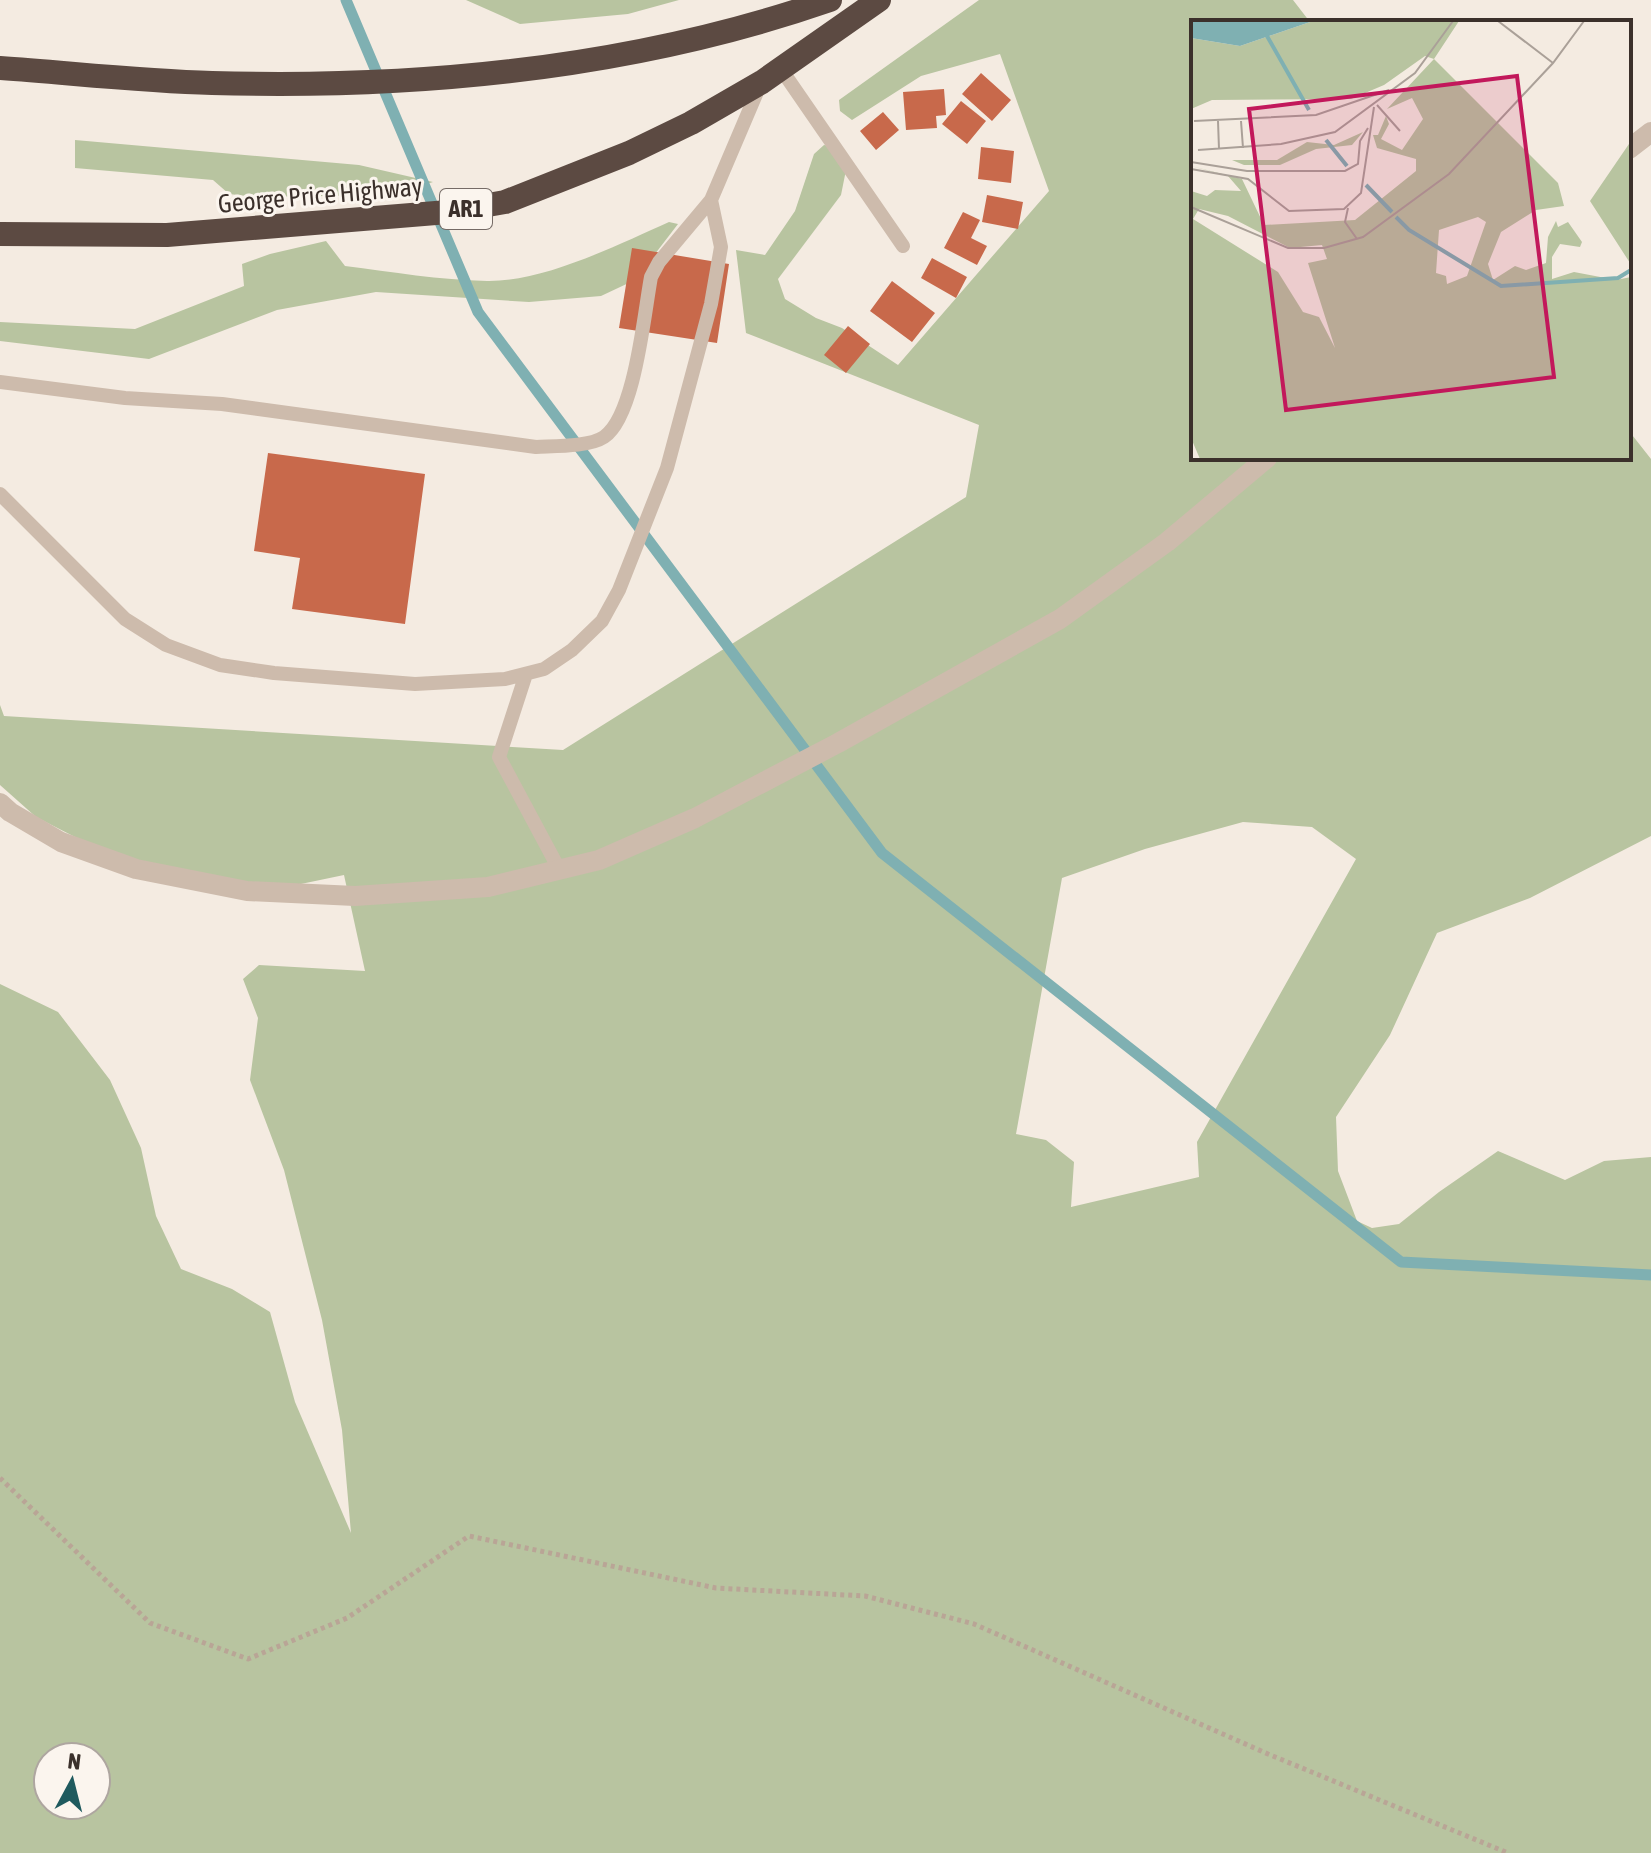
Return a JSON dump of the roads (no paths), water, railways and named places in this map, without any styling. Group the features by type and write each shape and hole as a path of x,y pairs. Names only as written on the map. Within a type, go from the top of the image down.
{"highway":[{"path":"0,68 210,83 404,82 540,69 638,51 739,28 830,0"},
{"name":"George Price Highway","path":"0,234 167,235 448,212 505,202 629,153 691,123 771,76 879,0"}],"street":[{"path":"1631,147 1651,132"},
{"path":"0,803 61,842 91,853 136,869 247,891 370,895 488,887 599,860 695,818 838,743 1060,619 1167,542 1265,460"}],"lane":[{"path":"0,382 125,398 222,404 536,447 579,444 604,437 623,415 651,277 659,262 711,200 771,76 903,246"},
{"path":"0,494 125,619 166,645 220,665 274,673 415,684 505,679 544,669 563,657 602,621 619,590 667,468 711,304 721,247 711,200"},
{"path":"526,674 499,757 559,869"}],"waterway":[{"path":"346,0 478,312 882,853 1401,1262 1651,1275"}]}
